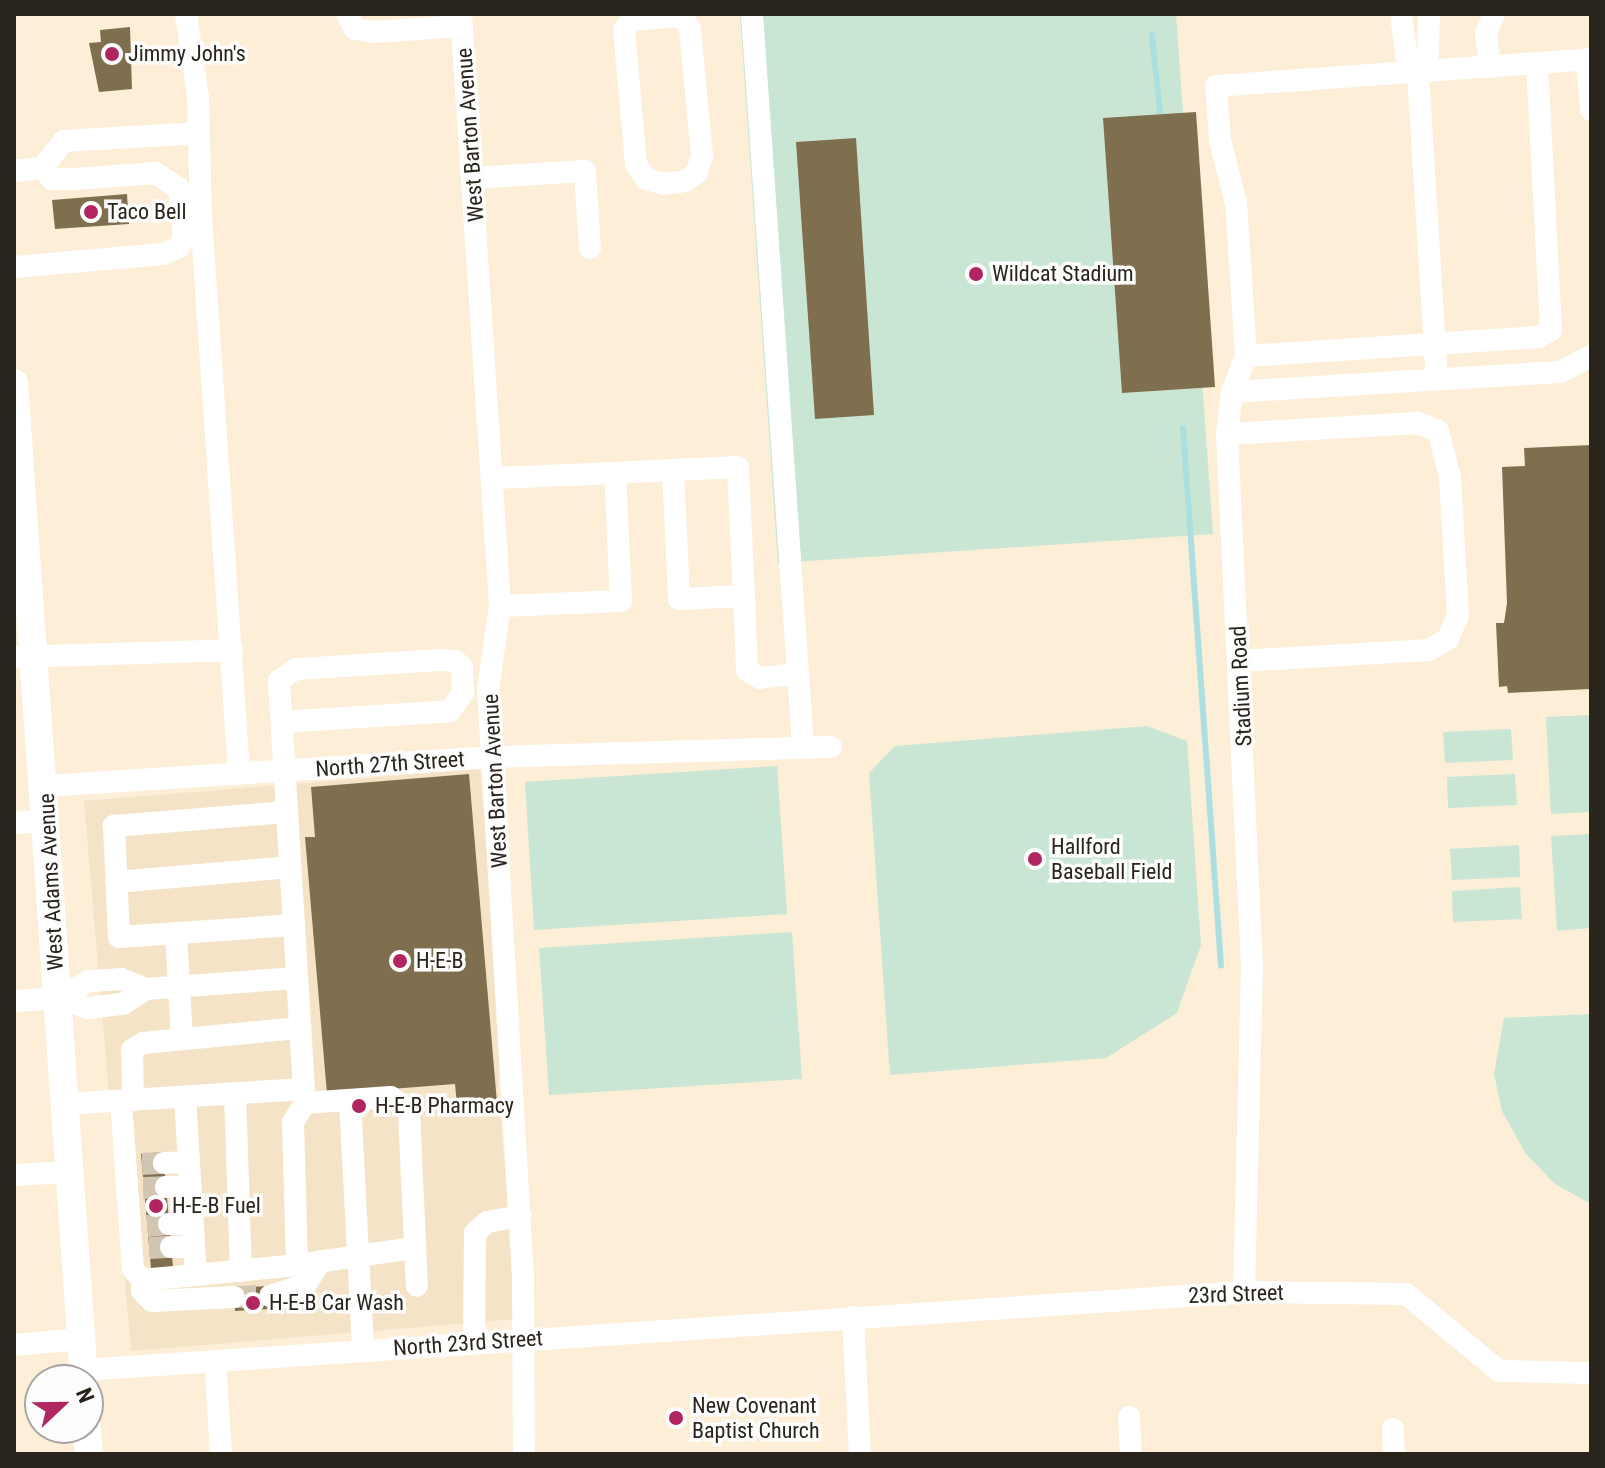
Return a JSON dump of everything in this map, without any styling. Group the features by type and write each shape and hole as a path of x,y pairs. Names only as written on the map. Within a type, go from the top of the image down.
{"main road":[{"name":"West Adams Avenue","path":"14,383 24,656 45,786 83,1364"}],"street":[{"path":"186,14 199,133 239,774"},
{"path":"347,14 355,29 374,32 461,20"},
{"path":"752,14 803,747"},
{"path":"1401,14 1406,54 1418,68 1437,379"},
{"path":"1418,68 1428,54 1429,14"},
{"path":"1490,67 1486,34 1494,14"},
{"path":"658,16 682,16 688,21 702,155 697,173 685,181 664,184 646,179 636,164 624,30 631,20 658,16"},
{"name":"West Barton Avenue","path":"461,20 494,478 500,606 488,689 520,1216 524,1454"},
{"path":"1418,68 1490,67 1589,59 1591,110"},
{"path":"1246,356 1539,337 1551,330 1537,63"},
{"name":"Stadium Road","path":"1244,1292 1252,967 1241,661 1227,434 1232,392 1246,356 1236,203 1220,140 1216,86 1418,68"},
{"path":"14,171 42,168 64,141 199,133"},
{"path":"14,267 163,254 179,247 183,223 179,189 170,181 156,173 52,179 42,168"},
{"path":"473,178 585,171 590,248"},
{"path":"1232,392 1560,372 1591,356"},
{"path":"1227,434 1418,423 1438,431 1450,477 1458,615 1448,639 1429,650 1241,661"},
{"path":"494,478 738,467 747,670 760,678 798,673"},
{"path":"673,470 679,599 744,596"},
{"path":"500,606 621,601 615,473"},
{"path":"24,656 232,650"},
{"path":"282,722 450,711 463,693 462,667 455,661 440,660 287,671 279,681 305,1096 293,1122 297,1265"},
{"name":"North 27th Street","path":"45,786 493,757 831,747"},
{"path":"287,812 114,826 119,937 294,925"},
{"path":"14,823 47,820"},
{"path":"116,882 290,867"},
{"path":"176,933 182,1039"},
{"path":"14,1001 58,998 94,1007 123,1004 146,989 297,978"},
{"path":"196,1275 160,1236 135,1189 144,1164 127,1100 132,1050 143,1043 300,1028"},
{"path":"65,1104 235,1093 350,1100 391,1097 409,1112 417,1286"},
{"path":"235,1093 241,1271"},
{"path":"185,1097 190,1186 160,1236 133,1269 142,1280 142,1291 152,1301 234,1297"},
{"path":"350,1100 363,1351"},
{"path":"144,1164 189,1162"},
{"path":"14,1175 69,1172"},
{"path":"166,1187 190,1186"},
{"path":"474,1343 475,1233 487,1222 520,1216"},
{"path":"142,1280 297,1265 414,1248"},
{"path":"270,1296 306,1284 321,1261"},
{"name":"23rd Street","path":"853,1317 1244,1292 1406,1294 1499,1371 1591,1373"},
{"path":"853,1317 860,1454"},
{"name":"North 23rd Street","path":"104,1373 215,1361 853,1317"},
{"path":"14,1345 81,1339"},
{"path":"215,1361 221,1454"},
{"path":"1129,1417 1131,1454"},
{"path":"1393,1429 1394,1454"}],"shaded area":[{"path":"480,769 503,1044 498,1084 517,1319 131,1351 84,801"}],"green space":[{"name":"Wildcat Stadium","path":"740,14 1176,14 1213,534 778,563"},
{"path":"1591,715 1591,812 1551,814 1546,717"},
{"name":"Hallford Baseball Field","path":"1147,726 1187,741 1201,945 1177,1013 1106,1058 890,1075 869,773 895,746"},
{"path":"1511,729 1513,760 1445,763 1443,732"},
{"path":"777,766 787,914 534,930 525,782"},
{"path":"1515,774 1517,805 1448,808 1447,777"},
{"path":"1591,834 1591,928 1557,931 1551,836"},
{"path":"1519,845 1520,877 1452,880 1450,849"},
{"path":"1520,887 1522,919 1453,922 1452,891"},
{"path":"792,932 802,1079 549,1095 539,948"},
{"path":"1591,1014 1591,1204 1555,1184 1526,1154 1502,1111 1494,1074 1504,1018"}],"building":[{"name":"Jimmy John's","path":"130,27 132,89 99,92 89,43 101,42 100,30"},
{"path":"1196,112 1215,387 1122,393 1103,118"},
{"path":"856,138 874,415 815,419 796,142"},
{"name":"Taco Bell","path":"127,194 129,224 55,229 52,200"},
{"path":"1591,445 1590,689 1508,693 1507,686 1499,687 1496,623 1504,623 1507,603 1502,467 1525,466 1524,448"},
{"name":"H-E-B","path":"469,774 497,1103 457,1106 455,1084 327,1094 305,837 315,837 311,787"},
{"name":"H-E-B Fuel","path":"163,1152 173,1267 151,1268 141,1154"},
{"name":"H-E-B Car Wash","path":"269,1286 271,1309 235,1311 234,1288"}],"waterway":[{"path":"1152,35 1160,112"},
{"path":"1183,428 1221,966"}],"tunnel":[{"path":"142,1164 164,1163"},
{"path":"143,1188 166,1187"},
{"path":"147,1226 169,1224"},
{"path":"149,1248 171,1247"},
{"path":"234,1297 270,1296"}],"place":[{"name":"Jimmy John's","path":"112,54"},
{"name":"Taco Bell","path":"91,212"},
{"name":"Wildcat Stadium","path":"976,274"},
{"name":"Hallford Baseball Field","path":"1035,859"},
{"name":"H-E-B","path":"400,961"},
{"name":"H-E-B Pharmacy","path":"359,1106"},
{"name":"H-E-B Fuel","path":"156,1206"},
{"name":"H-E-B Car Wash","path":"253,1303"},
{"name":"New Covenant Baptist Church","path":"676,1418"}]}
